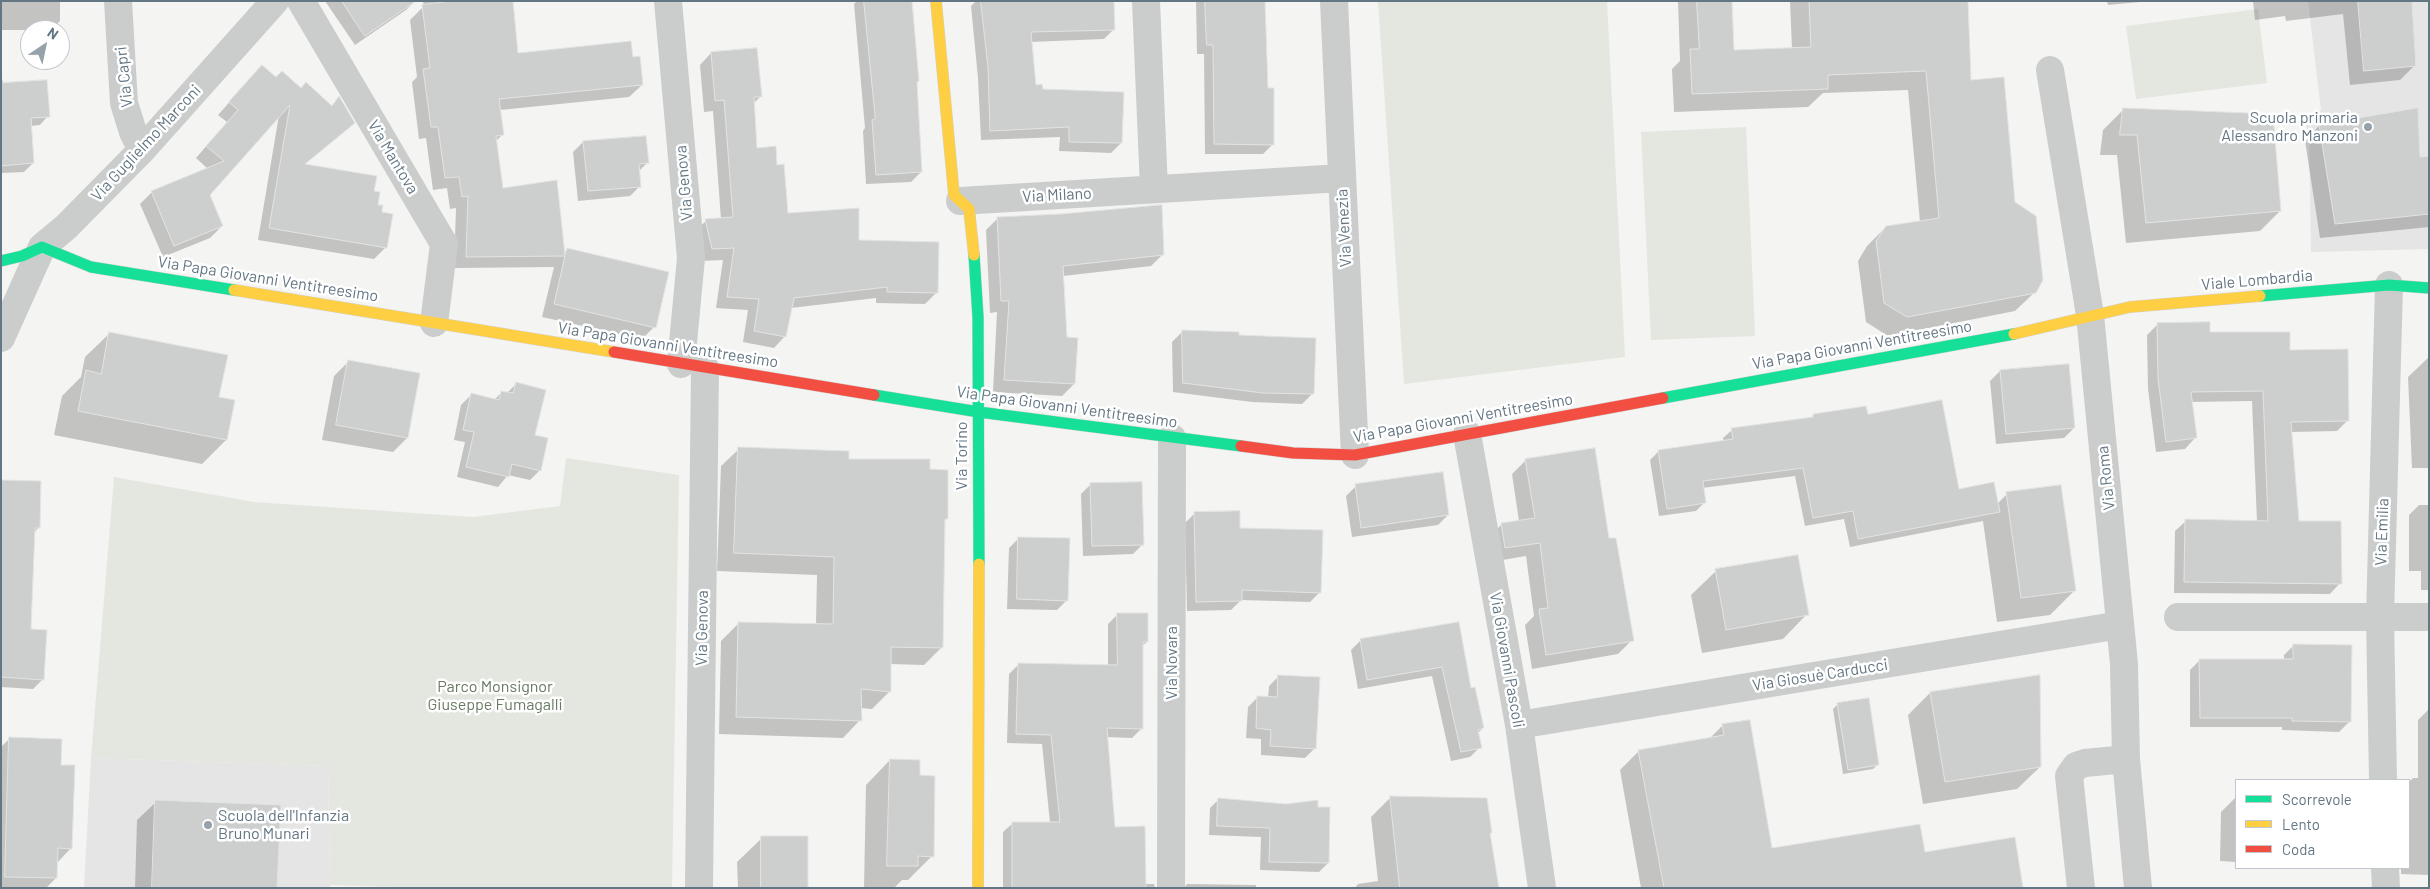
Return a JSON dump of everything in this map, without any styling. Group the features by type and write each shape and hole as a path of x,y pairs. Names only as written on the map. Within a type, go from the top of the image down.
{"street":[{"name":"Via Capri","path":"118,1 124,103 133,132 142,150"},
{"name":"Via Guglielmo Marconi","path":"1,261 22,256 42,247 66,227 142,150 275,1"},
{"name":"Via Mantova","path":"301,1 444,244 434,323"},
{"name":"Via Genova","path":"668,1 690,258 699,888"},
{"name":"Via Torino","path":"936,1 954,195 969,209 971,216 978,317 978,888"},
{"path":"1146,1 1154,189"},
{"name":"Via Venezia","path":"1334,1 1355,455"},
{"name":"Via Roma","path":"2050,71 2090,315 2124,664 2126,759 2138,888"},
{"name":"Via Milano","path":"960,201 1342,178"},
{"name":"Via Papa Giovanni Ventitreesimo","path":"42,247 91,267 978,412 1293,454 1355,455 2050,327 2090,315"},
{"path":"1,338 42,247"},
{"name":"Viale Lombardia","path":"2090,315 2130,307 2389,285 2429,288"},
{"name":"Via Emilia","path":"2383,779 2380,617 2389,285"},
{"name":"Via Giovanni Pascoli","path":"1467,434 1519,725 1542,888"},
{"name":"Via Novara","path":"1171,888 1172,438"},
{"path":"2178,617 2429,617"},
{"name":"Via Giosuè Carducci","path":"1519,725 2120,625"},
{"path":"2081,888 2069,776 2076,766 2085,763 2126,759"},
{"path":"2385,869 2386,888"}],"shaded area":[{"name":"Scuola primaria Alessandro Manzoni","path":"2308,1 2429,1 2429,249 2311,252 2309,139 2304,115 2321,110"},
{"name":"Scuola dell'Infanzia Bruno Munari","path":"91,758 328,766 330,888 84,888"}],"green space":[{"path":"1378,1 1607,1 1625,357 1404,384"},
{"path":"2258,9 2267,83 2136,99 2126,26"},
{"path":"1746,127 1755,336 1651,340 1641,132"},
{"name":"Parco Monsignor Giuseppe Fumagalli","path":"566,458 679,475 672,888 418,888 330,885 328,766 91,758 114,477 254,502 473,517 560,506"}],"building":[{"path":"342,1 416,1 365,36"},
{"path":"453,1 513,1 518,53 631,41 633,57 640,56 643,85 499,99 504,135 496,136 503,188 557,180 565,255 567,248 669,272 656,328 554,304 565,256 466,257 468,196 462,197 459,177 445,178 438,127 431,127 423,69 430,68 422,5"},
{"path":"864,1 912,1 919,81 917,82 922,172 876,175 872,120 875,119"},
{"path":"981,1 1114,1 1115,30 1031,32 1036,85 1042,84 1043,89 1124,92 1122,143 1069,142 1069,127 990,131 988,68"},
{"path":"1205,1 1265,1 1268,88 1274,88 1274,145 1214,144 1213,45 1207,45"},
{"path":"1697,1 1732,1 1734,50 1811,47 1809,1 1968,1 1971,80 2004,77 2015,202 2036,216 2043,280 2036,293 1907,317 1884,303 1876,241 1886,226 1939,218 1926,71 1828,75 1828,89 1692,94 1690,49 1699,49"},
{"path":"2358,1 2412,1 2416,66 2364,71"},
{"path":"757,48 762,97 754,97 757,148 776,146 777,165 784,164 788,213 859,208 859,240 939,242 938,293 887,292 887,287 794,298 786,337 754,331 759,299 727,297 734,248 712,249 705,219 733,217 724,100 715,101 711,52"},
{"path":"262,65 276,77 282,71 301,88 306,82 332,106 339,96 355,123 305,164 377,176 374,191 380,192 378,205 383,205 382,212 393,214 387,248 269,228 290,105 210,195 223,226 174,246 151,191 224,161 206,146 238,110 229,102"},
{"path":"47,80 50,117 31,118 34,163 1,166 1,83"},
{"path":"2123,108 2273,114 2281,211 2146,223 2137,135 2120,135"},
{"path":"2418,108 2420,157 2429,156 2429,214 2335,224 2319,125"},
{"path":"646,136 649,163 639,164 641,187 588,191 583,141"},
{"path":"1162,205 1164,255 1063,266 1067,337 1078,338 1075,384 1004,380 1009,301 1001,301 997,217 1061,214"},
{"path":"2210,322 2210,332 2290,332 2290,350 2348,349 2349,421 2291,422 2299,521 2341,521 2342,584 2184,582 2185,519 2268,521 2263,391 2191,392 2197,438 2166,442 2158,378 2157,323"},
{"path":"1182,330 1239,332 1239,335 1316,338 1314,394 1263,393 1183,383"},
{"path":"109,332 228,355 219,397 235,400 227,440 78,411 86,370 101,374"},
{"path":"348,360 420,373 408,438 336,425"},
{"path":"2069,364 2075,428 2006,434 2000,370"},
{"path":"516,382 546,390 535,435 548,438 541,471 512,464 509,477 466,467 474,432 463,430 471,393 499,400 501,391 513,393"},
{"path":"1942,400 1959,489 1994,482 2000,512 1858,539 1853,511 1813,518 1803,468 1703,481 1706,503 1667,509 1658,450 1733,439 1731,428 1813,417 1813,414 1866,406 1868,414"},
{"path":"738,447 849,451 849,459 930,459 930,469 948,470 948,519 945,519 943,648 891,647 891,692 861,689 862,721 736,717 738,622 833,624 834,557 734,553"},
{"path":"1595,448 1609,538 1616,538 1634,641 1546,655 1539,609 1548,608 1540,543 1505,548 1501,523 1535,518 1525,459"},
{"path":"1443,472 1449,515 1361,528 1355,484"},
{"path":"1,480 41,481 40,528 35,528 31,629 47,630 44,680 1,677"},
{"path":"1142,482 1144,545 1092,546 1090,483"},
{"path":"2061,485 2076,591 2021,598 2006,492"},
{"path":"1240,511 1240,528 1323,530 1321,593 1242,590 1242,601 1196,602 1194,512"},
{"path":"1018,537 1070,538 1068,601 1017,599"},
{"path":"1798,555 1809,615 1726,630 1715,569"},
{"path":"1117,613 1148,613 1148,642 1143,642 1143,729 1107,728 1115,827 1145,826 1146,888 1012,888 1012,822 1060,822 1051,735 1016,734 1018,663 1117,665"},
{"path":"1459,622 1471,688 1475,687 1484,728 1478,730 1482,748 1461,752 1442,667 1367,680 1360,639"},
{"path":"2293,644 2352,645 2351,722 2292,721 2292,718 2200,718 2199,659 2293,659"},
{"path":"1278,675 1320,677 1316,749 1270,746 1271,730 1256,728 1257,696 1277,697"},
{"path":"2040,675 2041,767 1945,782 1930,692"},
{"path":"1869,698 1879,765 1848,770 1837,703"},
{"path":"1750,720 1772,848 1920,824 1925,852 2015,837 2023,888 1664,888 1638,750 1724,735 1722,724"},
{"path":"9,737 62,739 61,765 75,765 72,849 58,848 57,878 5,877"},
{"path":"890,759 920,760 920,775 935,776 934,857 918,856 918,866 887,866"},
{"path":"1390,796 1487,798 1492,833 1490,833 1499,888 1400,888"},
{"path":"1218,798 1286,804 1318,800 1318,807 1330,807 1329,863 1269,862 1270,828 1217,826"},
{"path":"155,800 281,805 277,888 152,888"},
{"path":"761,836 808,836 808,888 761,888"}],"traffic: fast":[{"path":"1,261 22,256 42,247 91,267 234,290"},
{"path":"974,255 978,317 979,564"},
{"path":"2260,296 2389,285 2429,288"},
{"path":"1663,398 2014,334"},
{"path":"874,395 979,412 1241,446"}],"traffic: slow":[{"path":"936,1 954,195 969,209 974,255"},
{"path":"234,290 614,352"},
{"path":"2014,334 2130,307 2260,296"},
{"path":"978,888 979,564"}],"traffic: jam":[{"path":"614,352 874,395"},
{"path":"1241,446 1293,453 1355,455 1663,398"}],"place":[{"name":"Scuola primaria Alessandro Manzoni","path":"2368,127"},
{"name":"Scuola dell'Infanzia Bruno Munari","path":"208,825"}]}
